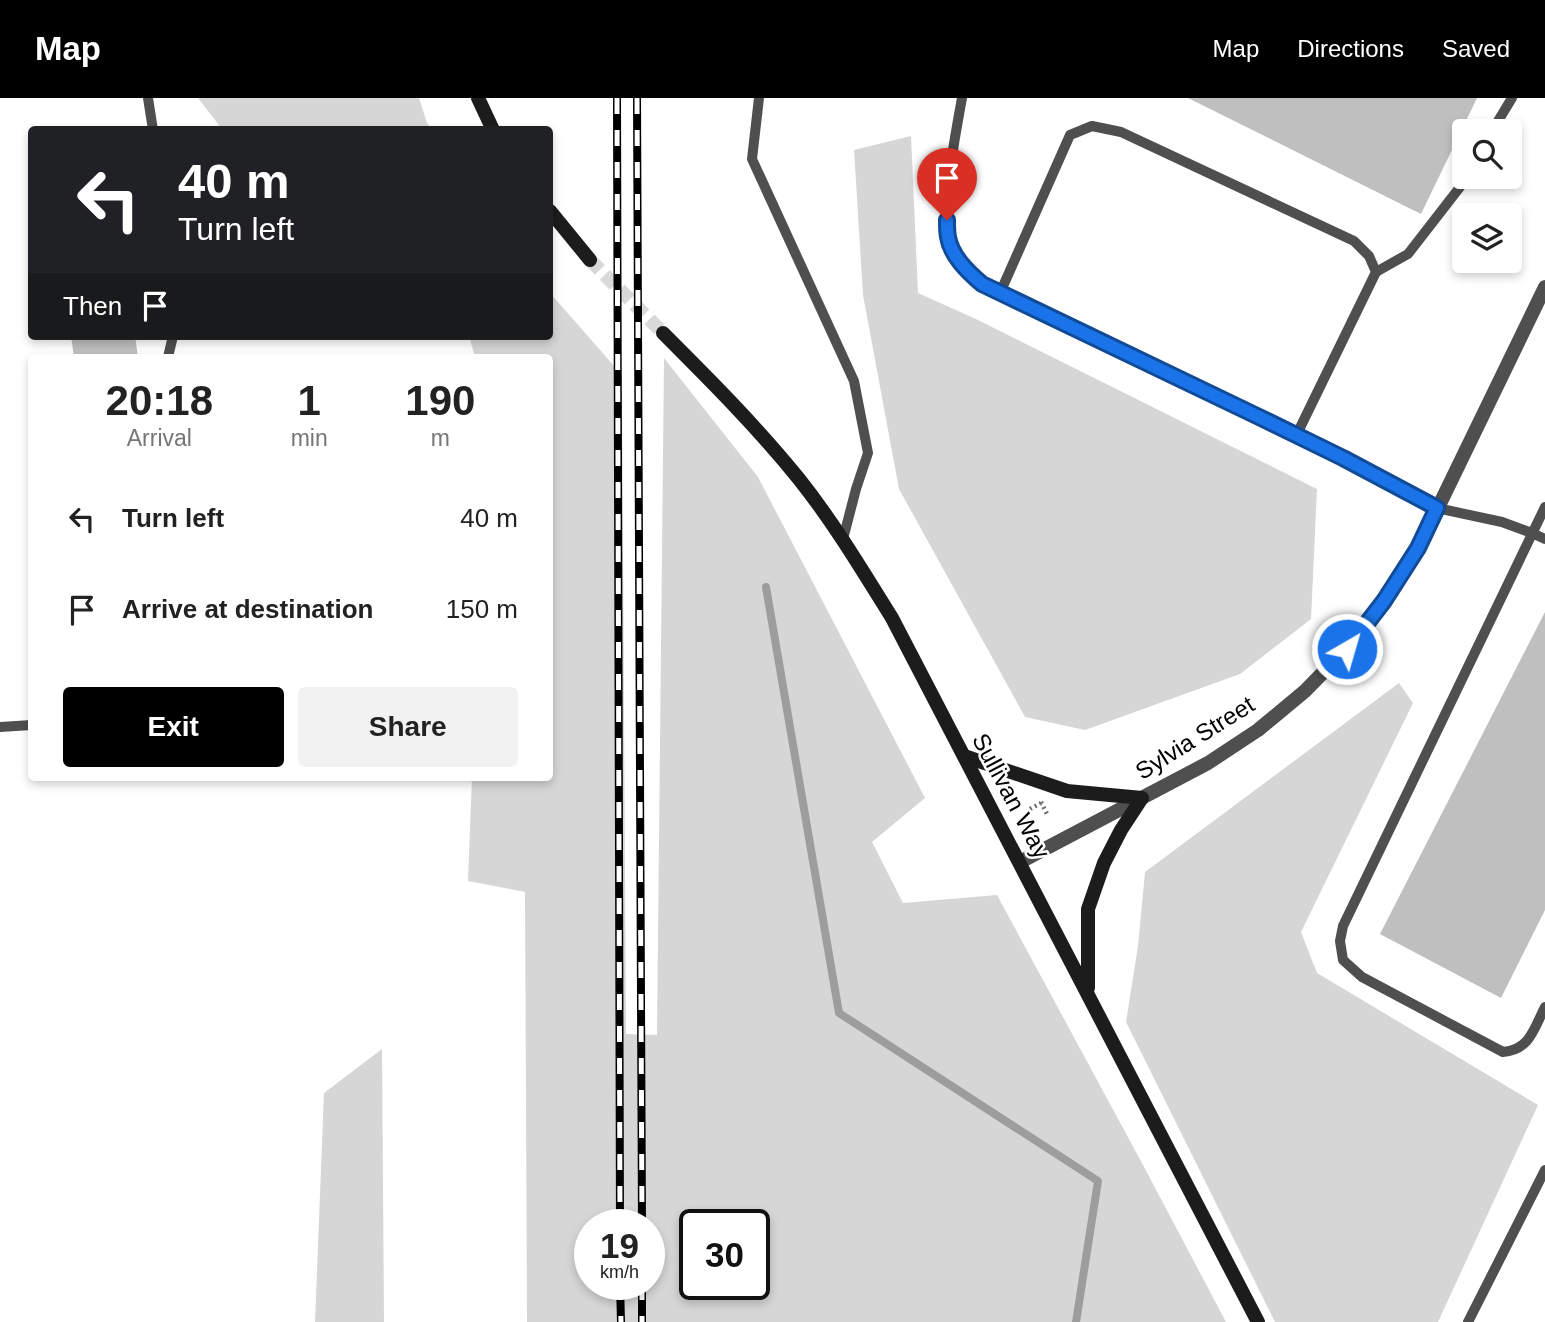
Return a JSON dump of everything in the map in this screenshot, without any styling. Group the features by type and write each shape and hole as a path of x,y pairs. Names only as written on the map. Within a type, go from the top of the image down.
{"main road":[{"path":"478,98 491,126"},
{"path":"553,215 590,260"},
{"name":"Sullivan Way","path":"663,333 751,422 799,479 843,539 892,618 1258,1322"},
{"path":"964,756 1067,791 1142,798 1104,863 1088,909 1088,993"}],"street":[{"name":"Sylvia Street","path":"1020,862 1208,763 1258,730 1305,691 1347,649 1384,601 1418,548 1545,287"}],"lane":[{"path":"148,98 152,126"},
{"path":"759,98 752,159 854,381 868,453 843,539"},
{"path":"962,98 950,161 948,239 969,274 982,284 1296,436 1437,508 1502,522 1545,539"},
{"path":"1499,119 1512,98"},
{"path":"1000,293 1070,135 1092,126 1121,132 1354,241 1369,256 1376,272"},
{"path":"1296,436 1376,272 1408,254 1458,189"},
{"path":"1545,507 1343,926 1340,941 1343,960 1362,977 1503,1052 1514,1051 1527,1043 1545,1007"},
{"path":"0,727 28,725"},
{"path":"1468,1322 1545,1170"}],"path":[{"path":"1030,808 1041,803"}],"shaded area":[{"path":"198,98 419,98 429,126 220,126"},
{"path":"911,136 918,293 978,320 1317,489 1311,619 1240,674 1085,730 1025,717 899,489 863,295 854,150"},
{"path":"553,296 622,375 626,1034 657,1035 664,358 758,477 925,798 872,842 903,903 997,895 1226,1322 527,1322 525,892 468,881 472,781 553,781 553,354 474,354 470,340 553,340"},
{"path":"1399,683 1413,703 1301,932 1317,973 1538,1105 1438,1322 1275,1322 1126,1022 1138,946 1145,872"},
{"path":"382,1049 384,1322 315,1322 324,1093"}],"building":[{"path":"1188,98 1477,98 1467,119 1452,119 1452,150 1421,214"},
{"path":"72,340 136,340 138,354 74,354"},
{"path":"1545,612 1545,910 1501,998 1380,934"}],"waterway":[{"path":"766,587 839,1013 1098,1181 1076,1322"}],"tunnel":[{"path":"590,260 663,333"}],"railway":[{"path":"617,98 620,1209"},
{"path":"637,98 642,1209"},
{"path":"620,1300 621,1322"},
{"path":"642,1300 642,1322"}],"route":[{"path":"947,220 948,239 954,253 969,274 982,284 1343,458 1437,508 1418,548 1384,601 1347,649"}]}
